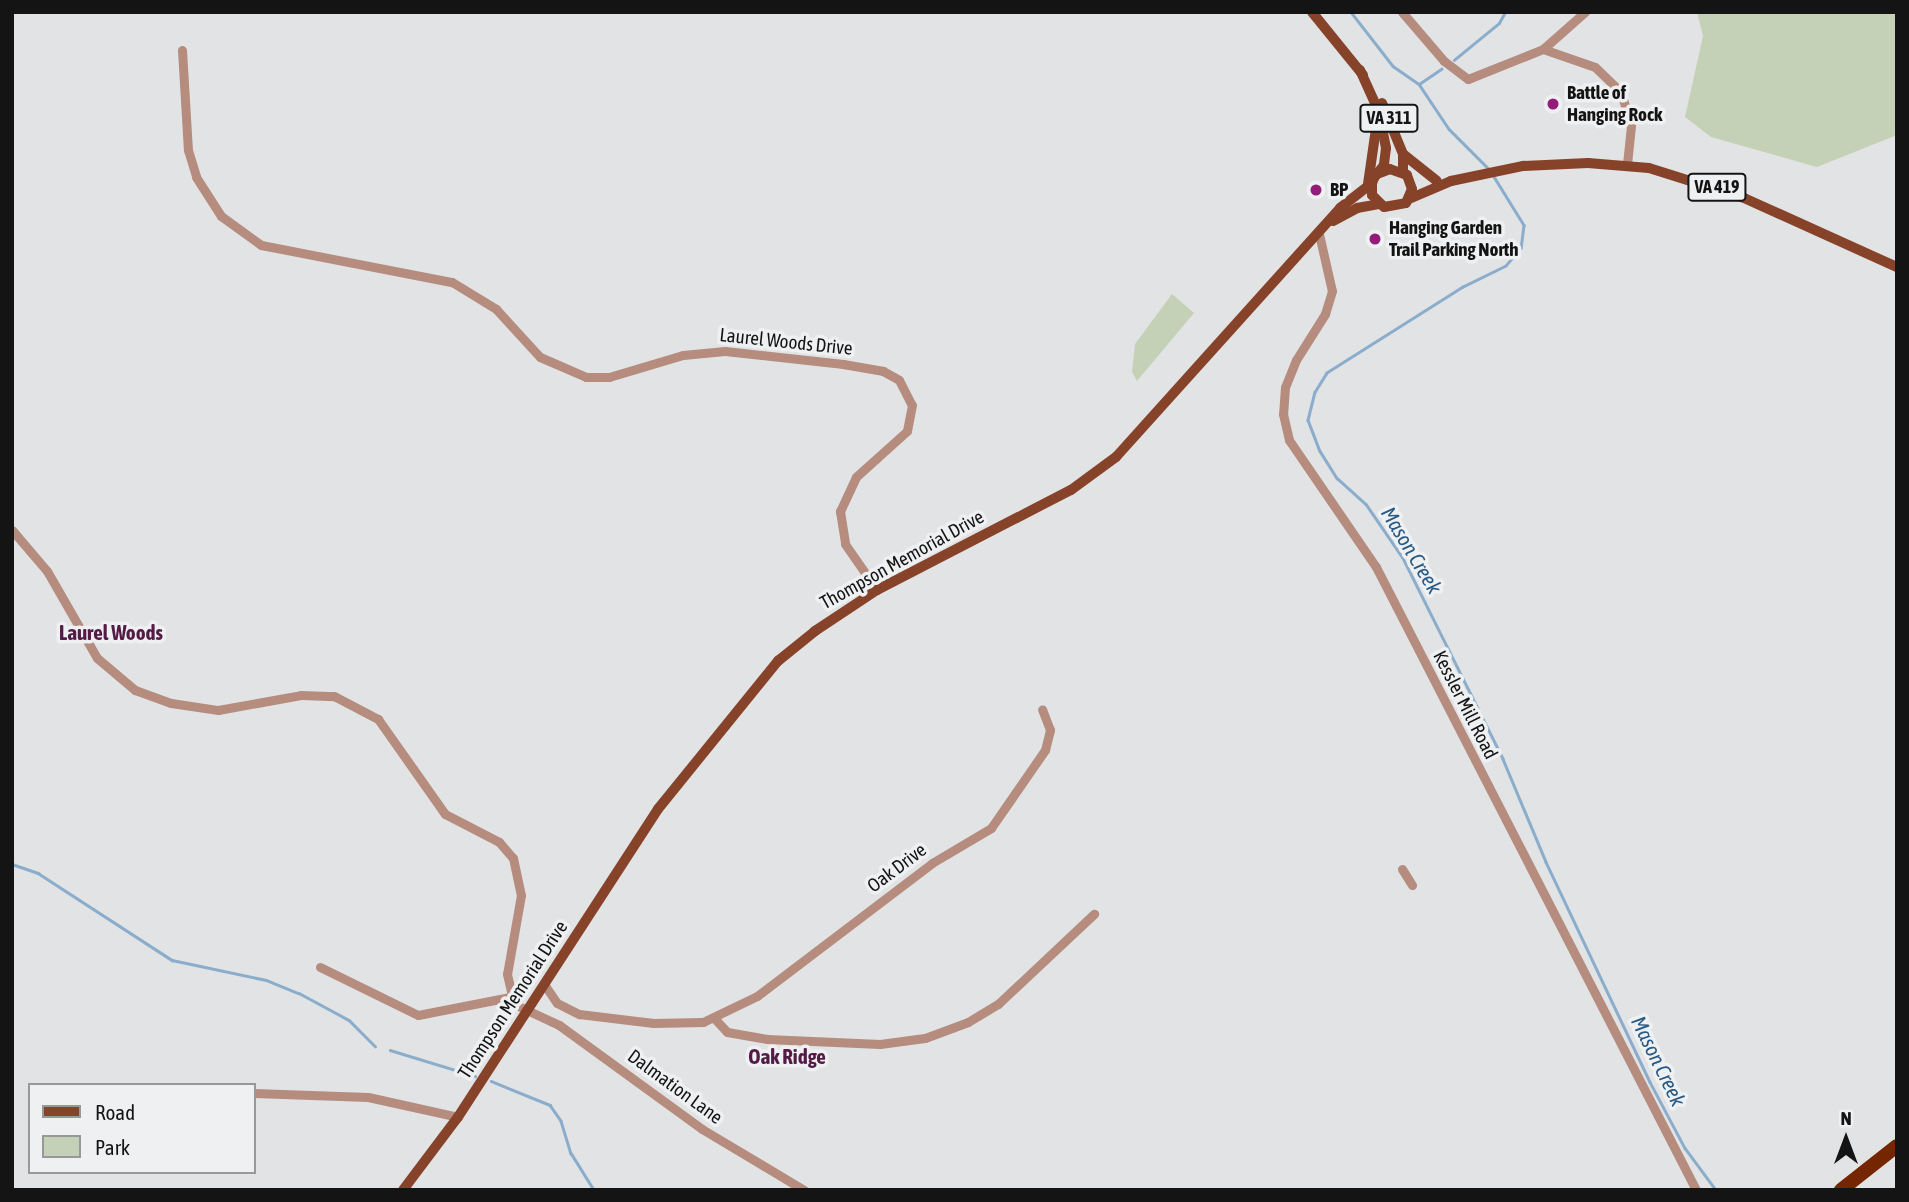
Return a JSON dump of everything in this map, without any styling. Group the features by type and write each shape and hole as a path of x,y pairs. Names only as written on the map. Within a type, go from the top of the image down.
{"highway":[{"path":"1840,1190 1897,1146"}],"main road":[{"name":"VA 311","path":"1312,12 1378,96 1403,154 1406,175"},
{"name":"VA 311","path":"1360,70 1379,112 1372,181"},
{"path":"1403,154 1437,181"},
{"name":"VA 419","path":"1406,175 1437,181 1456,180 1523,166 1627,165 1718,188 1897,267"},
{"path":"1390,169 1406,175 1409,199 1394,209 1379,204 1372,181 1390,169"},
{"name":"VA 419","path":"1409,199 1456,180"},
{"name":"Thompson Memorial Drive","path":"403,1190 458,1117 658,809 758,681 806,637 877,590 1072,489 1116,457 1319,234 1372,181"},
{"name":"Thompson Memorial Drive","path":"1330,223 1357,208 1379,204"}],"street":[{"path":"1402,12 1463,78 1543,49 1585,12"},
{"path":"1543,49 1595,67 1621,92 1631,126 1627,165"},
{"name":"Laurel Woods Drive","path":"181,50 188,150 196,177 221,216 261,244 452,282 496,309 540,357 586,377 608,377 682,355 725,351 843,364 883,371 899,380 912,405 907,431 856,477 840,511 845,544 877,590"},
{"name":"Kessler Mill Road","path":"1319,234 1332,292 1325,314 1296,360 1285,387 1283,414 1289,440 1376,567 1696,1190"},
{"path":"12,530 47,571 97,659 135,690 171,703 218,710 301,695 334,696 378,719 445,814 499,842 513,858 521,895 508,961 510,997 418,1015 320,967"},
{"name":"Oak Drive","path":"544,984 565,1008 591,1017 653,1023 714,1018 788,976 932,863 991,828 1045,750 1050,730 1042,709"},
{"path":"1402,869 1412,885"},
{"path":"714,1018 727,1032 767,1039 905,1043 949,1030 998,1004 1094,914"},
{"name":"Dalmation Lane","path":"510,997 527,1012 559,1025 702,1129 804,1190"},
{"path":"256,1093 368,1097 458,1117"}],"green space":[{"path":"1697,12 1897,12 1897,135 1817,167 1711,137 1685,117 1703,36"},
{"path":"1172,294 1194,313 1137,381 1132,372 1135,344"}],"waterway":[{"name":"Mason Creek","path":"1351,12 1393,66 1419,84 1449,129 1489,169"},
{"path":"1454,60 1499,23 1505,12"},
{"path":"1419,84 1441,69"},
{"name":"Mason Creek","path":"1493,175 1524,225 1521,248 1506,266 1463,287 1327,373 1315,392 1308,420 1320,451 1337,478 1366,504 1403,558 1503,759 1546,862 1650,1082 1685,1148 1716,1190"},
{"path":"12,864 38,873 172,960 266,980 299,993 349,1020 375,1046"},
{"path":"390,1050 475,1076"},
{"path":"491,1081 550,1105 561,1121 571,1153 594,1190"}],"place":[{"name":"Battle of Hanging Rock","path":"1553,104"},
{"name":"BP","path":"1316,190"},
{"name":"Hanging Garden Trail Parking North","path":"1375,239"}],"district":[{"name":"Laurel Woods","path":"111,632"},
{"name":"Oak Ridge","path":"787,1056"}]}
